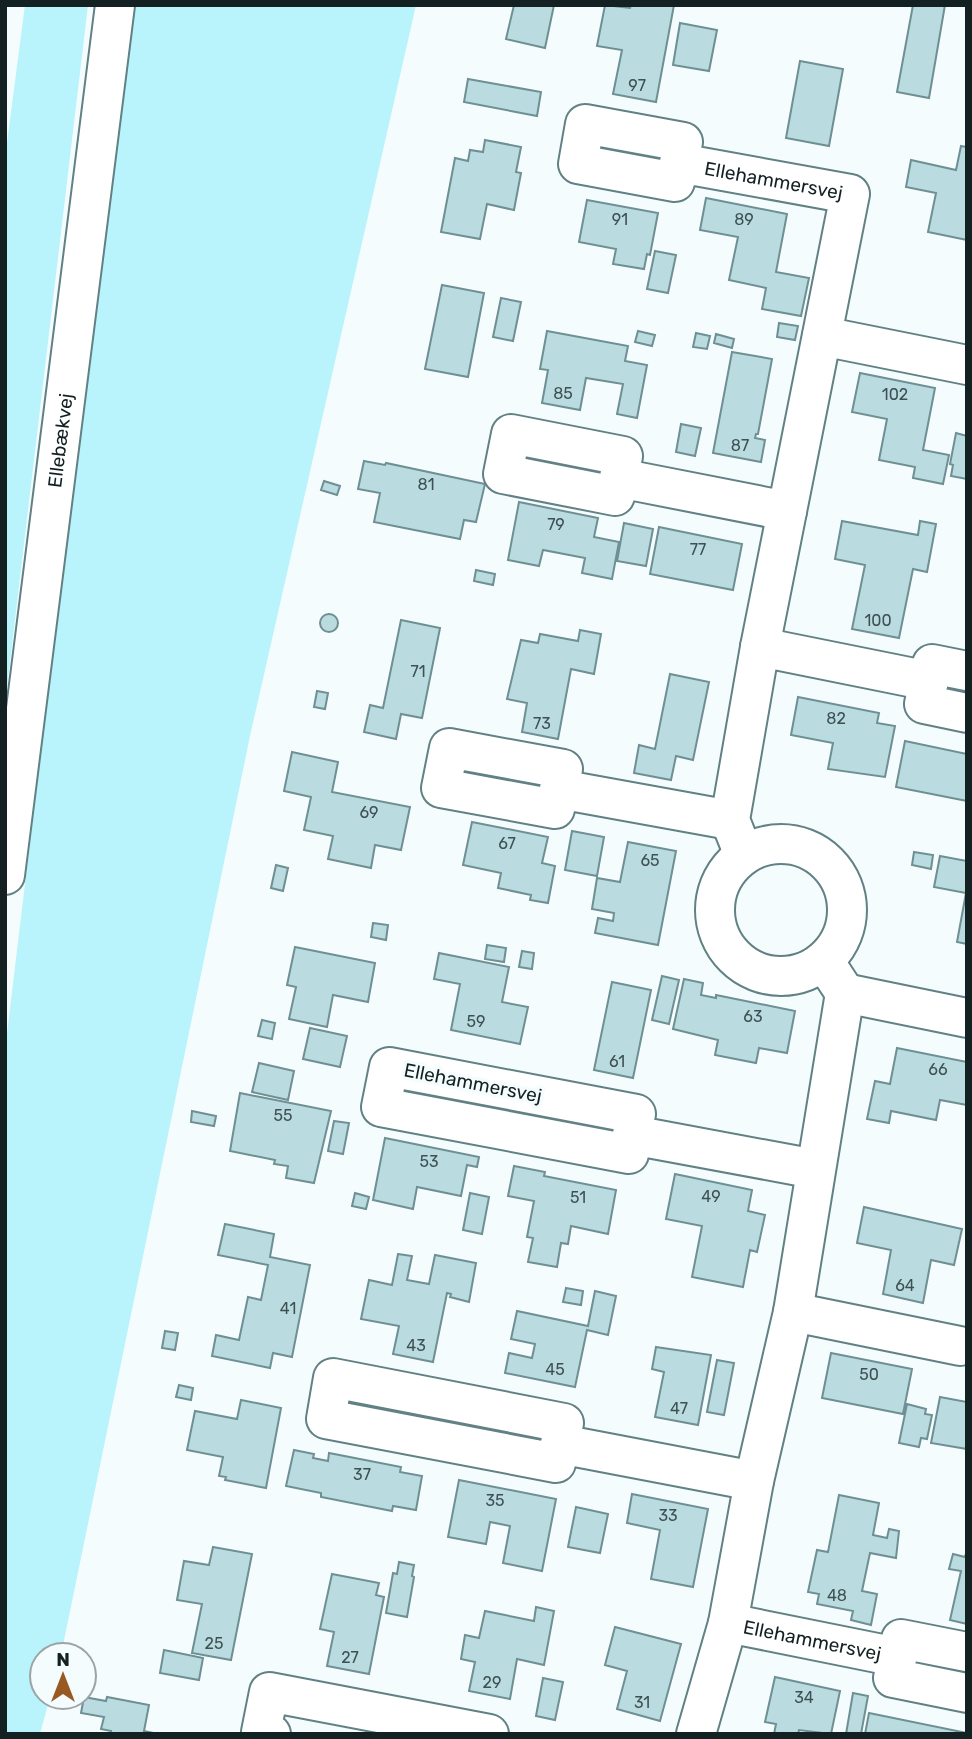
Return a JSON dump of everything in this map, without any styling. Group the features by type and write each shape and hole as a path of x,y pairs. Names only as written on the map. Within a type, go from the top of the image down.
{"street":[{"name":"Ellebækvej","path":"5,875 115,5"},
{"name":"Ellehammersvej","path":"678,163 850,194 760,647 730,820"},
{"path":"822,336 967,365"},
{"path":"619,478 788,511"},
{"path":"760,647 929,681"},
{"path":"967,671 932,664 924,704 967,713"},
{"path":"559,789 730,820 744,855"},
{"path":"793,844 816,853 835,870 846,893 848,918 840,942 824,961 800,974 773,976 748,967 728,950 717,926 716,899 725,874 744,855 767,845 793,844"},
{"path":"824,961 845,993 967,1017"},
{"name":"Ellehammersvej","path":"696,1734 728,1622 754,1481 793,1312 814,1169 845,993"},
{"name":"Ellehammersvej","path":"389,1067 636,1114 632,1135 629,1154 381,1107 389,1067"},
{"path":"632,1135 814,1169"},
{"path":"793,1312 964,1348"},
{"path":"334,1378 564,1423 560,1444 556,1463 326,1419 334,1378"},
{"path":"560,1444 754,1481"},
{"name":"Ellehammersvej","path":"728,1622 897,1657"},
{"name":"Ellehammersvej","path":"967,1652 901,1639 893,1678 967,1693"},
{"path":"271,1734 261,1732 269,1692 489,1734"}],"shaded area":[{"path":"25,5 88,5 5,704 5,158"},
{"path":"131,5 416,5 250,736 64,1641 28,1641 28,1711 46,1711 40,1734 5,1734 5,1050"}],"building":[{"path":"514,5 554,5 545,48 506,39"},
{"path":"605,5 630,8 631,5 674,5 656,102 613,94 622,50 597,46"},
{"path":"913,5 945,5 929,98 897,92"},
{"path":"680,23 717,30 709,71 673,65"},
{"path":"800,61 843,69 829,146 786,138"},
{"path":"468,79 541,92 537,116 464,102"},
{"path":"485,140 521,147 516,172 521,173 514,210 487,204 480,239 441,232 455,158 468,161 470,150 483,152"},
{"path":"961,146 967,147 967,240 928,232 936,193 906,187 911,160 956,170"},
{"path":"706,198 787,214 776,272 809,278 801,316 762,309 766,288 729,280 738,237 700,230"},
{"path":"587,200 658,213 650,255 647,254 644,269 613,264 616,249 579,242"},
{"path":"655,251 676,255 668,293 647,289"},
{"path":"442,285 484,293 468,377 425,369"},
{"path":"501,298 521,302 513,341 493,337"},
{"path":"779,323 798,326 795,340 777,337"},
{"path":"547,331 628,346 625,361 647,365 637,418 617,414 623,384 586,378 580,410 542,403 548,370 540,369"},
{"path":"638,331 655,335 652,346 635,342"},
{"path":"696,333 710,336 707,349 693,347"},
{"path":"716,334 734,339 732,348 714,343"},
{"path":"732,352 772,359 755,438 765,440 761,462 713,453"},
{"path":"860,373 935,388 923,450 949,455 943,484 913,478 915,467 879,460 887,419 852,412"},
{"path":"681,424 701,428 695,456 676,452"},
{"path":"956,433 967,436 967,479 951,476 953,465 950,464"},
{"path":"364,461 386,463 485,484 476,522 464,520 460,539 374,522 380,493 358,489"},
{"path":"324,481 340,486 337,495 321,490"},
{"path":"519,502 598,518 594,537 619,542 612,579 582,573 585,558 543,550 539,566 508,560"},
{"path":"842,521 918,535 920,521 936,524 927,572 913,569 899,638 852,629 865,565 835,559"},
{"path":"624,523 653,529 646,566 617,561"},
{"path":"659,527 742,544 733,590 650,574"},
{"path":"476,570 495,574 493,585 474,581"},
{"path":"329,614 335,617 338,623 335,629 329,632 323,629 320,623 323,617"},
{"path":"401,620 440,628 422,718 401,714 396,739 364,732 370,705 383,708"},
{"path":"580,630 601,634 594,674 571,669 558,739 522,732 527,703 507,699 521,640 538,643 540,634 578,641"},
{"path":"670,674 709,682 693,760 676,756 671,780 634,773 639,745 655,749"},
{"path":"317,691 328,693 325,709 314,707"},
{"path":"798,697 879,713 877,723 895,726 885,777 828,769 833,743 791,735"},
{"path":"905,741 967,754 967,801 896,787"},
{"path":"292,752 338,762 332,792 410,807 401,850 375,845 371,868 328,859 333,836 304,830 311,797 284,791"},
{"path":"472,822 548,837 542,863 555,866 548,903 530,900 531,895 498,888 501,873 463,865"},
{"path":"572,831 604,837 597,876 565,870"},
{"path":"628,842 676,851 658,945 595,933 598,918 613,921 614,913 592,909 597,878 620,882"},
{"path":"914,852 933,855 931,869 912,865"},
{"path":"940,856 967,861 967,944 957,942 966,893 934,887"},
{"path":"276,865 288,868 283,891 271,888"},
{"path":"373,923 388,925 386,940 371,937"},
{"path":"487,945 506,948 504,962 485,959"},
{"path":"295,947 375,963 368,1002 333,995 327,1027 289,1019 296,987 287,985"},
{"path":"522,951 534,953 532,969 519,967"},
{"path":"439,953 509,967 502,1002 528,1007 520,1044 451,1030 460,984 434,979"},
{"path":"662,976 679,980 669,1024 652,1020"},
{"path":"684,979 703,983 701,995 716,998 716,995 795,1011 787,1053 759,1048 756,1063 715,1055 718,1040 673,1029"},
{"path":"612,982 651,990 633,1078 594,1070"},
{"path":"262,1020 275,1023 272,1039 258,1036"},
{"path":"310,1028 347,1036 340,1067 303,1059"},
{"path":"897,1048 967,1062 967,1105 940,1100 936,1120 891,1111 889,1123 867,1119 875,1081 890,1084"},
{"path":"259,1063 294,1071 288,1100 252,1092"},
{"path":"240,1093 331,1111 314,1183 286,1178 288,1166 274,1164 275,1160 230,1151"},
{"path":"192,1111 216,1116 214,1126 191,1122"},
{"path":"334,1121 349,1123 343,1154 328,1151"},
{"path":"385,1138 479,1157 477,1167 467,1165 461,1196 417,1187 413,1209 373,1200"},
{"path":"514,1166 545,1172 544,1176 616,1190 608,1234 571,1226 568,1244 561,1243 557,1267 528,1262 533,1238 527,1237 534,1201 508,1196"},
{"path":"675,1174 752,1190 748,1211 765,1215 757,1252 750,1250 743,1287 692,1277 702,1226 666,1219"},
{"path":"355,1193 369,1197 366,1209 352,1206"},
{"path":"470,1193 489,1197 482,1234 463,1230"},
{"path":"864,1207 962,1229 954,1265 931,1260 923,1303 883,1294 891,1250 857,1243"},
{"path":"225,1224 274,1234 270,1257 310,1265 292,1357 273,1353 270,1368 212,1356 216,1335 239,1340 248,1297 261,1300 268,1265 218,1255"},
{"path":"398,1254 412,1256 407,1280 429,1284 435,1255 476,1263 469,1302 450,1297 451,1294 447,1293 433,1362 393,1354 399,1326 361,1319 369,1280 392,1285"},
{"path":"566,1288 583,1291 581,1305 563,1302"},
{"path":"595,1291 616,1296 608,1335 587,1330 575,1387 505,1373 509,1353 532,1358 535,1344 511,1339 517,1311 588,1326"},
{"path":"165,1331 178,1333 175,1350 162,1348"},
{"path":"656,1347 711,1355 698,1425 655,1417 664,1372 652,1369"},
{"path":"831,1353 912,1369 903,1414 822,1398"},
{"path":"717,1360 734,1363 724,1415 707,1412"},
{"path":"179,1385 193,1388 191,1400 176,1397"},
{"path":"940,1397 967,1402 967,1449 931,1443"},
{"path":"241,1400 281,1408 266,1488 225,1480 226,1477 219,1476 223,1457 187,1450 195,1411 237,1419"},
{"path":"907,1404 926,1409 925,1414 932,1415 927,1439 921,1438 919,1447 899,1443"},
{"path":"294,1450 314,1454 313,1458 328,1461 329,1453 401,1467 400,1472 422,1476 416,1510 393,1506 392,1511 321,1497 321,1493 286,1486"},
{"path":"459,1480 556,1499 542,1571 503,1563 510,1526 490,1522 486,1544 448,1537"},
{"path":"632,1494 708,1509 693,1587 651,1579 660,1530 627,1523"},
{"path":"839,1495 879,1503 873,1535 887,1538 889,1529 899,1531 896,1558 870,1553 862,1591 877,1594 871,1625 851,1620 853,1611 817,1604 819,1594 808,1592 817,1550 828,1552"},
{"path":"576,1507 608,1514 600,1553 568,1547"},
{"path":"213,1547 252,1554 231,1660 192,1653 202,1604 177,1600 184,1561 209,1565"},
{"path":"967,1550 967,1624 950,1620 961,1571 949,1569 953,1554 965,1557"},
{"path":"399,1562 414,1565 407,1617 386,1613 393,1573 397,1574"},
{"path":"332,1574 379,1583 376,1595 384,1597 369,1674 327,1666 334,1632 320,1629"},
{"path":"536,1607 554,1611 544,1665 517,1659 510,1699 469,1691 475,1662 461,1659 465,1635 479,1638 485,1611 534,1621"},
{"path":"615,1627 681,1644 660,1721 617,1709 627,1671 605,1665"},
{"path":"164,1650 203,1658 199,1680 160,1673"},
{"path":"775,1677 840,1691 831,1734 799,1730 798,1734 774,1734 776,1724 765,1722"},
{"path":"543,1678 563,1682 555,1720 536,1716"},
{"path":"853,1693 868,1696 861,1734 846,1734"},
{"path":"107,1697 149,1705 144,1731 158,1734 110,1734 111,1731 101,1729 104,1717 81,1713 98,1711 98,1700 106,1701"},
{"path":"869,1713 967,1733 967,1734 865,1734"}]}
